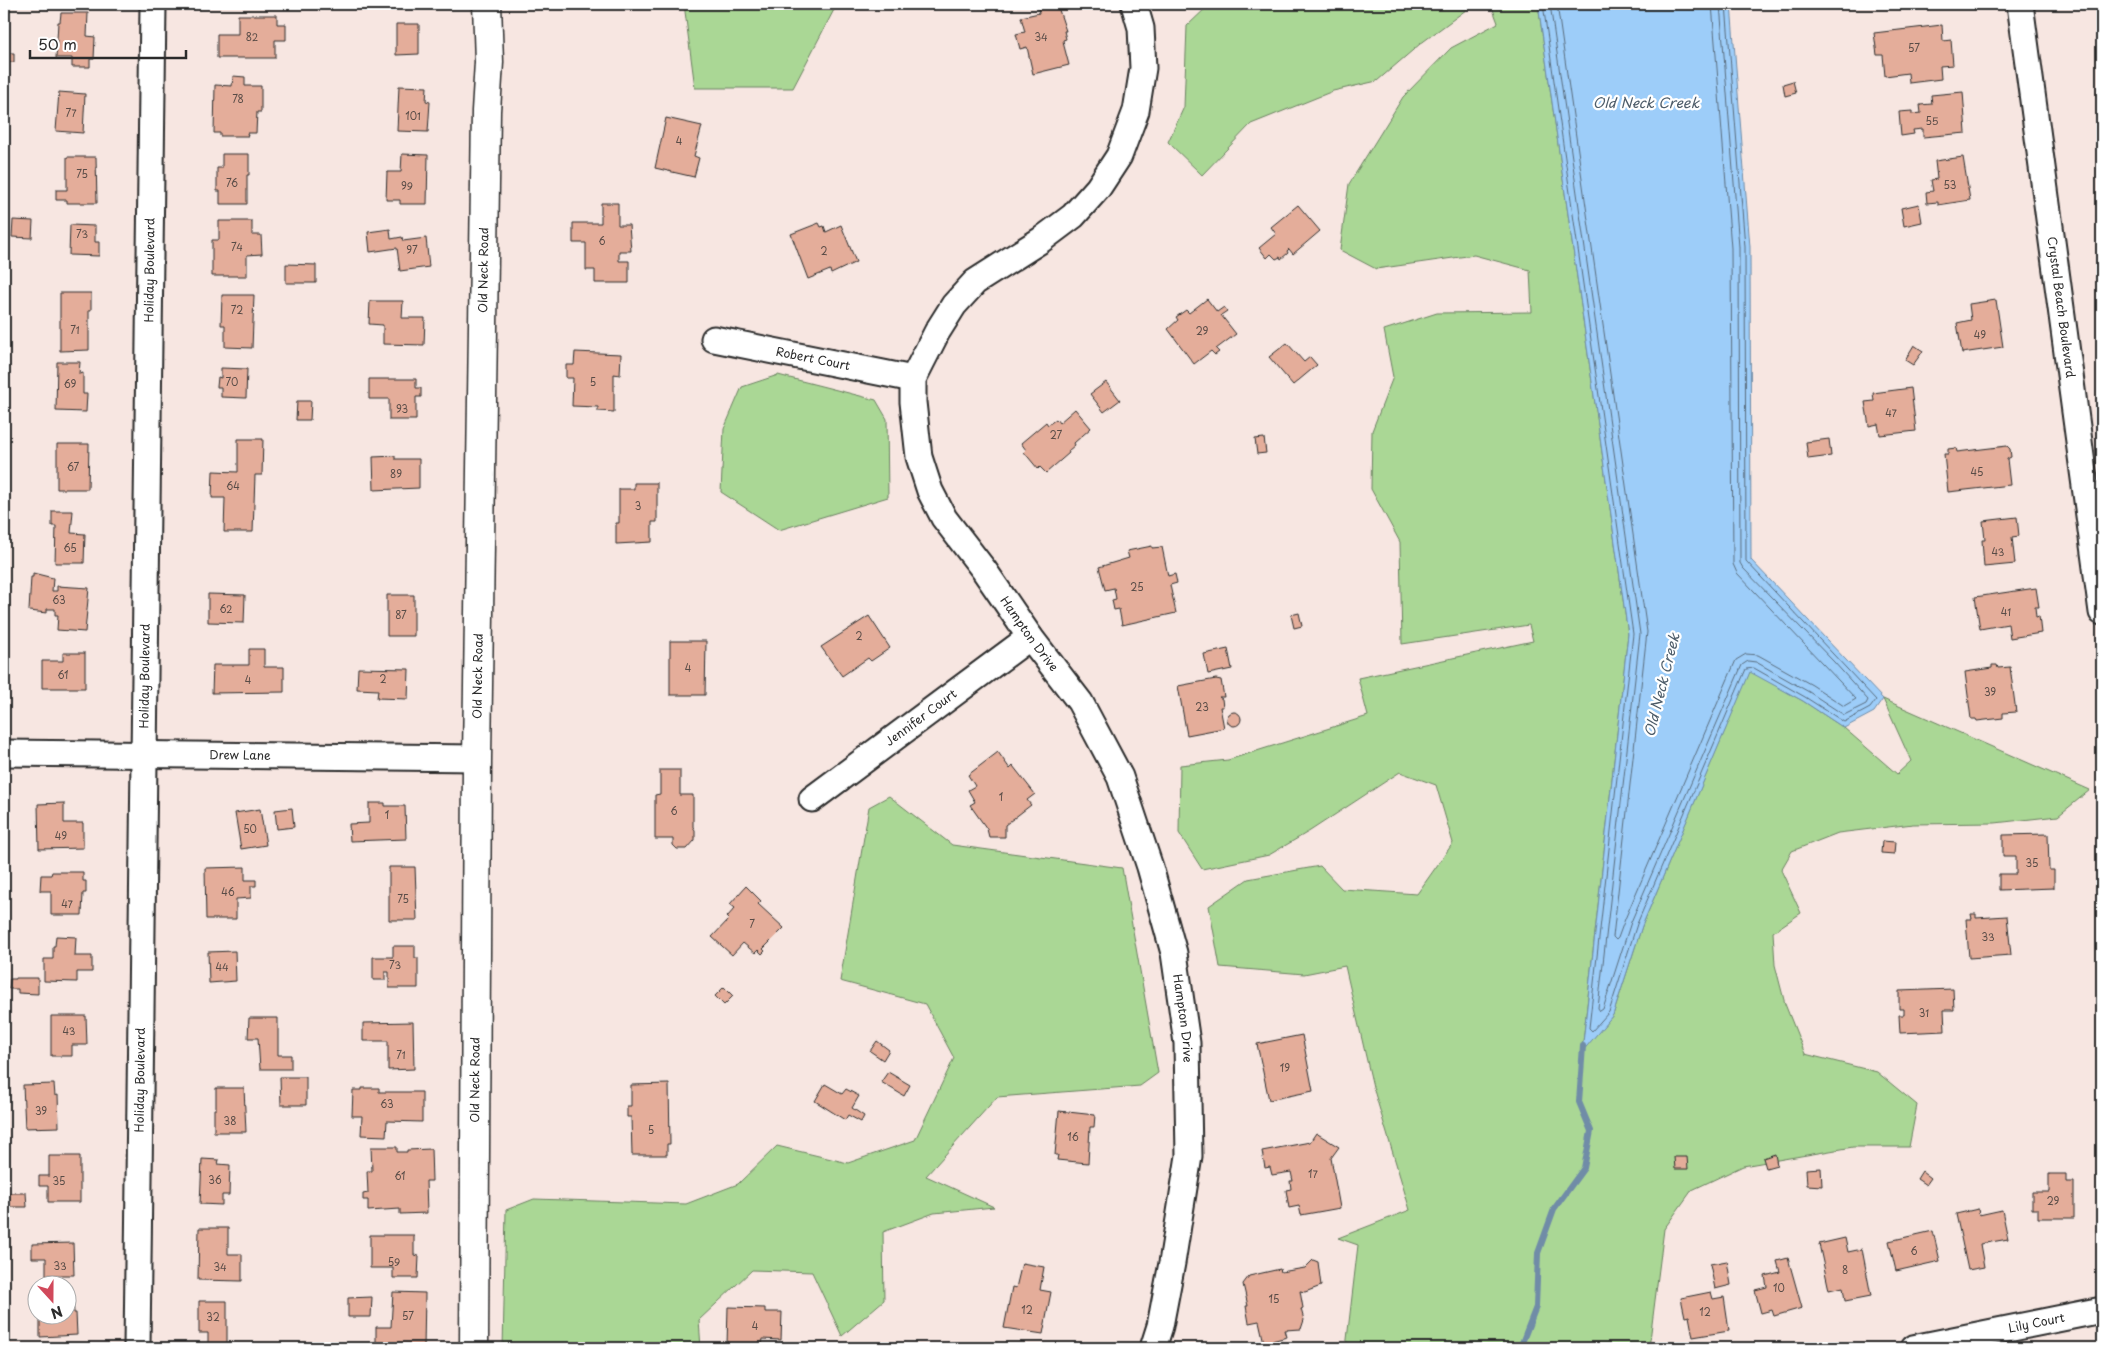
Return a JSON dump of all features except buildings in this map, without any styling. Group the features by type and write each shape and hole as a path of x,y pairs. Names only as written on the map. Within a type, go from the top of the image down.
{"street":[{"name":"Holiday Boulevard","path":"137,1348 153,4"},
{"name":"Old Neck Road","path":"474,1348 477,758 486,131 489,62 487,4"},
{"name":"Hampton Drive","path":"1134,4 1140,28 1143,68 1136,111 1119,156 1098,188 1073,216 1041,240 975,282 954,305 937,332 913,379 913,402 919,457 930,491 944,518 984,570 1030,637 1080,702 1120,778 1150,867 1174,952 1187,1043 1189,1156 1172,1263 1160,1326 1153,1348"},
{"name":"Crystal Beach Boulevard","path":"2020,4 2102,612"},
{"name":"Robert Court","path":"714,339 913,379"},
{"name":"Jennifer Court","path":"812,799 1030,637"},
{"name":"Drew Lane","path":"4,753 145,756 477,758"},
{"name":"Lily Court","path":"1913,1348 2102,1310"}],"green space":[{"path":"684,4 837,4 793,88 695,88"},
{"path":"1474,4 1420,44 1377,81 1333,91 1251,124 1202,175 1168,142 1184,107 1187,26 1209,5"},
{"path":"1491,4 1538,4 1628,634 1582,1051 1613,1015 1642,926 1750,671 1803,701 1844,728 1897,774 1911,761 1883,699 2090,790 2058,816 1995,823 1913,824 1838,833 1792,851 1781,870 1801,913 1773,932 1775,965 1785,1004 1805,1054 1877,1072 1917,1105 1909,1147 1853,1147 1743,1166 1692,1190 1664,1229 1649,1348 1346,1348 1358,1245 1338,1238 1410,1210 1373,1087 1345,966 1304,974 1220,967 1209,906 1248,879 1320,866 1342,889 1417,894 1453,843 1436,785 1400,772 1310,831 1269,855 1202,869 1179,833 1180,765 1228,760 1368,716 1358,678 1533,641 1529,625 1402,644 1400,542 1371,489 1372,431 1393,377 1384,330 1437,313 1532,312 1530,270 1474,255 1376,269 1340,250 1349,184 1403,97 1451,48 1498,23"},
{"path":"778,375 876,400 887,419 888,497 779,530 721,492 724,429 742,387"},
{"path":"889,796 952,845 1122,868 1158,1073 1140,1086 997,1097 926,1176 994,1207 934,1213 883,1232 884,1300 842,1336 812,1272 752,1270 699,1320 701,1348 503,1348 506,1210 534,1199 686,1204 738,1184 777,1146 848,1163 915,1140 954,1058 925,1004 840,981 869,807"}],"water":[{"name":"Old Neck Creek","path":"1538,4 1731,4 1750,247 1751,560 1883,699 1874,712 1844,728 1803,701 1750,672 1642,926 1613,1015 1582,1052 1628,634"}],"waterway":[{"name":"Old Neck Creek","path":"1520,1348 1536,1307 1538,1253 1554,1209 1584,1168 1591,1131 1579,1102 1583,1046"}]}
